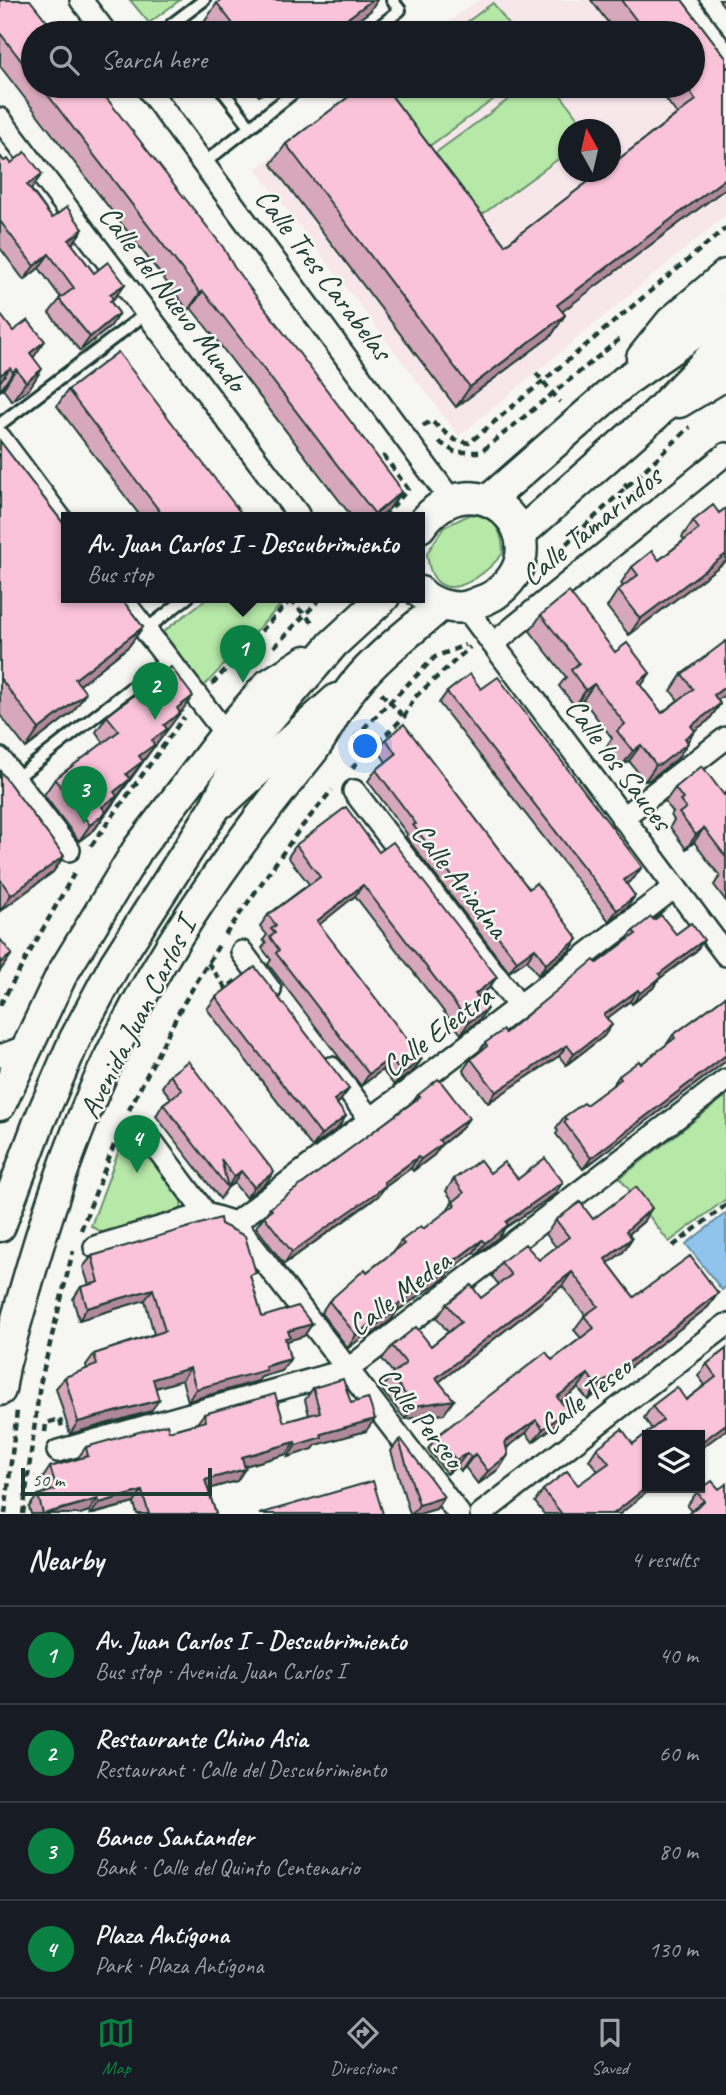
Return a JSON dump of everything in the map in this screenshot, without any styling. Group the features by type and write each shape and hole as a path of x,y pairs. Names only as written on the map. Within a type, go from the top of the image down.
{"main road":[{"path":"625,381 671,322 726,275"},
{"path":"489,499 625,381 726,311"},
{"path":"420,512 451,500 477,496 489,499 510,515 520,534 655,415 726,342"},
{"path":"655,415 726,374"},
{"name":"Avenida Juan Carlos I","path":"213,811 270,762 307,723 354,685 442,602 498,593 512,577 520,562 520,534"},
{"name":"Avenida Juan Carlos I","path":"0,1226 39,1122 75,1039 115,964 213,811 247,744 333,643 377,603"},
{"name":"Avenida Juan Carlos I","path":"0,1105 14,1051 138,849 226,734 268,685 333,643"},
{"name":"Avenida Juan Carlos I","path":"10,1395 10,1343 47,1219 95,1090 141,998 195,906 245,835 323,737 354,685"}],"street":[{"path":"81,0 97,21"},
{"path":"684,0 700,21"},
{"path":"705,28 726,56"},
{"name":"Calle Tres Carabelas","path":"155,98 451,500"},
{"name":"Calle del Nuevo Mundo","path":"0,120 148,312 294,512"},
{"path":"0,438 61,519"},
{"name":"Calle Tamarindos","path":"489,639 726,454"},
{"name":"Calle los Sauces","path":"442,602 489,639 726,955"},
{"path":"125,603 226,734"},
{"path":"622,818 726,738"},
{"path":"0,759 79,855"},
{"name":"Calle Ariadna","path":"344,785 519,1006"},
{"name":"Calle Electra","path":"235,1223 675,887"},
{"path":"242,952 287,1011"},
{"path":"320,1054 370,1119"},
{"name":"Calle Medea","path":"58,1451 347,1370 726,1080"},
{"path":"127,1126 153,1143 206,1214"},
{"path":"95,1247 206,1214 235,1223"},
{"name":"Calle Perseo","path":"235,1223 459,1514"},
{"name":"Calle Teseo","path":"481,1514 726,1325"}],"lane":[{"path":"176,21 204,0"},
{"path":"386,21 400,10 392,0"},
{"path":"228,98 250,126"},
{"path":"204,163 286,98"},
{"path":"0,424 148,312"},
{"path":"145,630 180,603"},
{"path":"15,779 168,659"}],"path":[{"path":"415,512 415,488 404,470 404,460 412,444 432,421 455,440 469,443 726,228"},
{"path":"388,512 408,489 384,456 433,438 454,452 481,452 625,335"},
{"path":"545,565 552,554 696,422"},
{"path":"0,1005 79,855 198,700 287,603"},
{"path":"352,739 435,657 489,639"},
{"path":"23,1514 40,1384 72,1254 182,1006 235,918 344,785 404,717 414,698 489,639"},
{"path":"208,962 216,974"},
{"path":"673,1246 726,1205"},
{"path":"5,1514 10,1395"}],"shaded area":[{"path":"478,0 656,0 673,21 450,21"},
{"path":"705,88 726,91 726,215 459,436 256,169 349,98 705,98"}],"green space":[{"path":"130,0 180,0 152,21 147,21"},
{"path":"493,3 506,21 468,21"},
{"path":"392,98 495,98 428,147"},
{"path":"511,98 563,98 579,119 558,119 558,159 480,216 434,154"},
{"path":"471,514 486,518 496,526 503,553 482,574 458,586 447,587 438,582 431,571 427,553 444,527"},
{"path":"201,603 282,603 204,686 163,632"},
{"path":"726,1096 726,1199 669,1242 620,1178"},
{"path":"122,1142 143,1149 153,1157 171,1180 181,1205 180,1211 107,1235 91,1226"}],"water":[{"path":"726,1213 726,1287 722,1290 686,1244"}],"building":[{"path":"0,0 30,0 47,21 21,21 21,60 0,33"},
{"path":"221,0 372,0 344,21 231,21 217,3"},
{"path":"621,0 682,0 698,21 637,21"},
{"path":"705,30 726,58 726,178 557,305 565,315 470,387 286,144 347,98 393,98 505,245 588,182 621,182 621,157 696,100 695,98 705,98"},
{"path":"50,98 106,98 223,247 234,267 397,483 401,492 377,512 373,512 226,320 203,291 200,293"},
{"path":"25,152 42,174 27,185 52,218 67,207 83,229 69,240 94,273 108,262 125,284 110,294 113,299 110,301 119,313 90,337 59,299 74,288 49,254 34,266 0,221 0,156 11,163"},
{"path":"0,314 13,331 28,320 45,341 30,353 42,369 26,382 16,369 13,372 10,368 0,375"},
{"path":"118,352 240,512 160,512 68,390"},
{"path":"0,441 61,520 61,603 125,603 143,627 75,679 86,693 39,729 0,678"},
{"path":"713,505 719,513 726,508 726,554 640,619 618,590 638,575 632,567 652,551 659,560 699,529 693,521"},
{"path":"569,592 615,652 627,643 650,673 638,682 662,713 693,689 682,674 726,641 726,686 714,695 720,704 691,726 695,731 685,738 688,743 661,764 656,765 641,745 633,751 617,731 625,724 594,684 586,690 578,680 571,670 579,663 541,615"},
{"path":"171,667 193,696 177,708 180,713 164,725 167,729 152,740 154,745 139,756 143,761 126,774 130,779 114,792 117,796 102,807 106,812 90,825 55,779 119,731 107,716"},
{"path":"470,674 481,689 498,677 642,867 624,880 635,896 617,910 447,692"},
{"path":"404,724 529,889 536,883 578,939 546,964 535,948 517,961 413,825 416,824 376,770 396,754 386,739"},
{"path":"702,766 724,795 726,793 726,857 704,828 696,835 679,813 686,808 675,788"},
{"path":"0,771 64,856 11,895 0,879"},
{"path":"346,807 379,852 393,842 497,977 475,994 487,1009 469,1022 363,885 317,921 422,1059 402,1074 390,1058 369,1074 276,953 279,950 270,937 275,933 271,929 276,925 268,915 320,877 296,845"},
{"path":"661,915 676,934 691,923 704,940 659,974 661,977 650,986 640,993 638,990 604,1015 612,1025 574,1054 567,1045 496,1092 471,1059 487,1046 485,1043 503,1030 505,1033 594,960 597,963 636,934 633,931 651,917 654,920"},
{"path":"0,939 12,954 0,963"},
{"path":"255,967 349,1089 334,1100 346,1116 321,1135 216,997"},
{"path":"726,996 726,1055 591,1158 564,1122 567,1120 564,1117 584,1103 586,1105 621,1079 619,1076 639,1061 641,1064 675,1038 673,1035"},
{"path":"188,1061 274,1172 254,1187 241,1171 234,1177 221,1159 228,1188 163,1104 182,1090 170,1075"},
{"path":"438,1079 469,1118 439,1140 442,1144 421,1159 418,1157 384,1182 386,1185 376,1193 292,1252 264,1216 272,1210 270,1208 420,1097 418,1095"},
{"path":"545,1158 563,1182 506,1222 508,1225 485,1243 482,1240 451,1263 454,1266 397,1305 399,1308 375,1326 372,1323 356,1335 329,1301 365,1269 367,1272 404,1244 401,1241 421,1226 423,1229 455,1205 453,1202 464,1193 454,1179 480,1160 490,1173 504,1162 518,1179"},
{"path":"636,1187 652,1208 626,1231 632,1238 605,1259 634,1297 690,1256 718,1293 597,1387 588,1374 557,1397 567,1410 543,1429 536,1420 505,1442 508,1455 488,1471 475,1454 471,1457 467,1453 456,1460 437,1436 546,1352 552,1360 594,1328 584,1316 598,1306 572,1272 436,1378 454,1400 414,1406 391,1375 406,1363 392,1346 416,1327 431,1346 461,1322 447,1304 471,1285 481,1298 511,1275 501,1262 525,1244 539,1260 569,1237 556,1220 580,1202 593,1219"},
{"path":"220,1218 221,1224 245,1236 256,1273 250,1275 262,1317 298,1306 312,1324 288,1331 290,1337 285,1338 290,1359 265,1366 266,1370 196,1389 190,1368 153,1379 159,1400 78,1422 65,1377 97,1365 94,1354 165,1331 153,1289 87,1308 81,1287 99,1282 92,1256"},
{"path":"726,1349 726,1424 705,1439 705,1430 650,1430 663,1420 652,1406 677,1387 686,1400 716,1377 707,1364"},
{"path":"343,1379 351,1403 368,1398 375,1419 321,1434 322,1437 296,1445 295,1442 242,1457 245,1469 205,1480 216,1514 149,1514 142,1491 99,1503 98,1499 43,1514 38,1495 57,1489 50,1467 88,1456 86,1447 167,1424 169,1431 206,1421 204,1414 275,1394 284,1422 320,1412 313,1388"},
{"path":"622,1429 633,1444 642,1437 642,1491 613,1514 562,1514 543,1490 567,1471 578,1485 609,1463 597,1448"},
{"path":"401,1439 444,1497 419,1505 399,1440"},
{"path":"373,1481 383,1514 259,1514"},
{"path":"712,1481 719,1489 726,1484 726,1514 688,1514 704,1501 698,1493 705,1493 705,1486"}],"place":[{"name":"Av. Juan Carlos I - Descubrimiento","path":"243,683"},
{"name":"Restaurante Chino Asia","path":"155,720"},
{"name":"Banco Santander","path":"84,824"},
{"name":"Plaza Antígona","path":"137,1173"}]}
